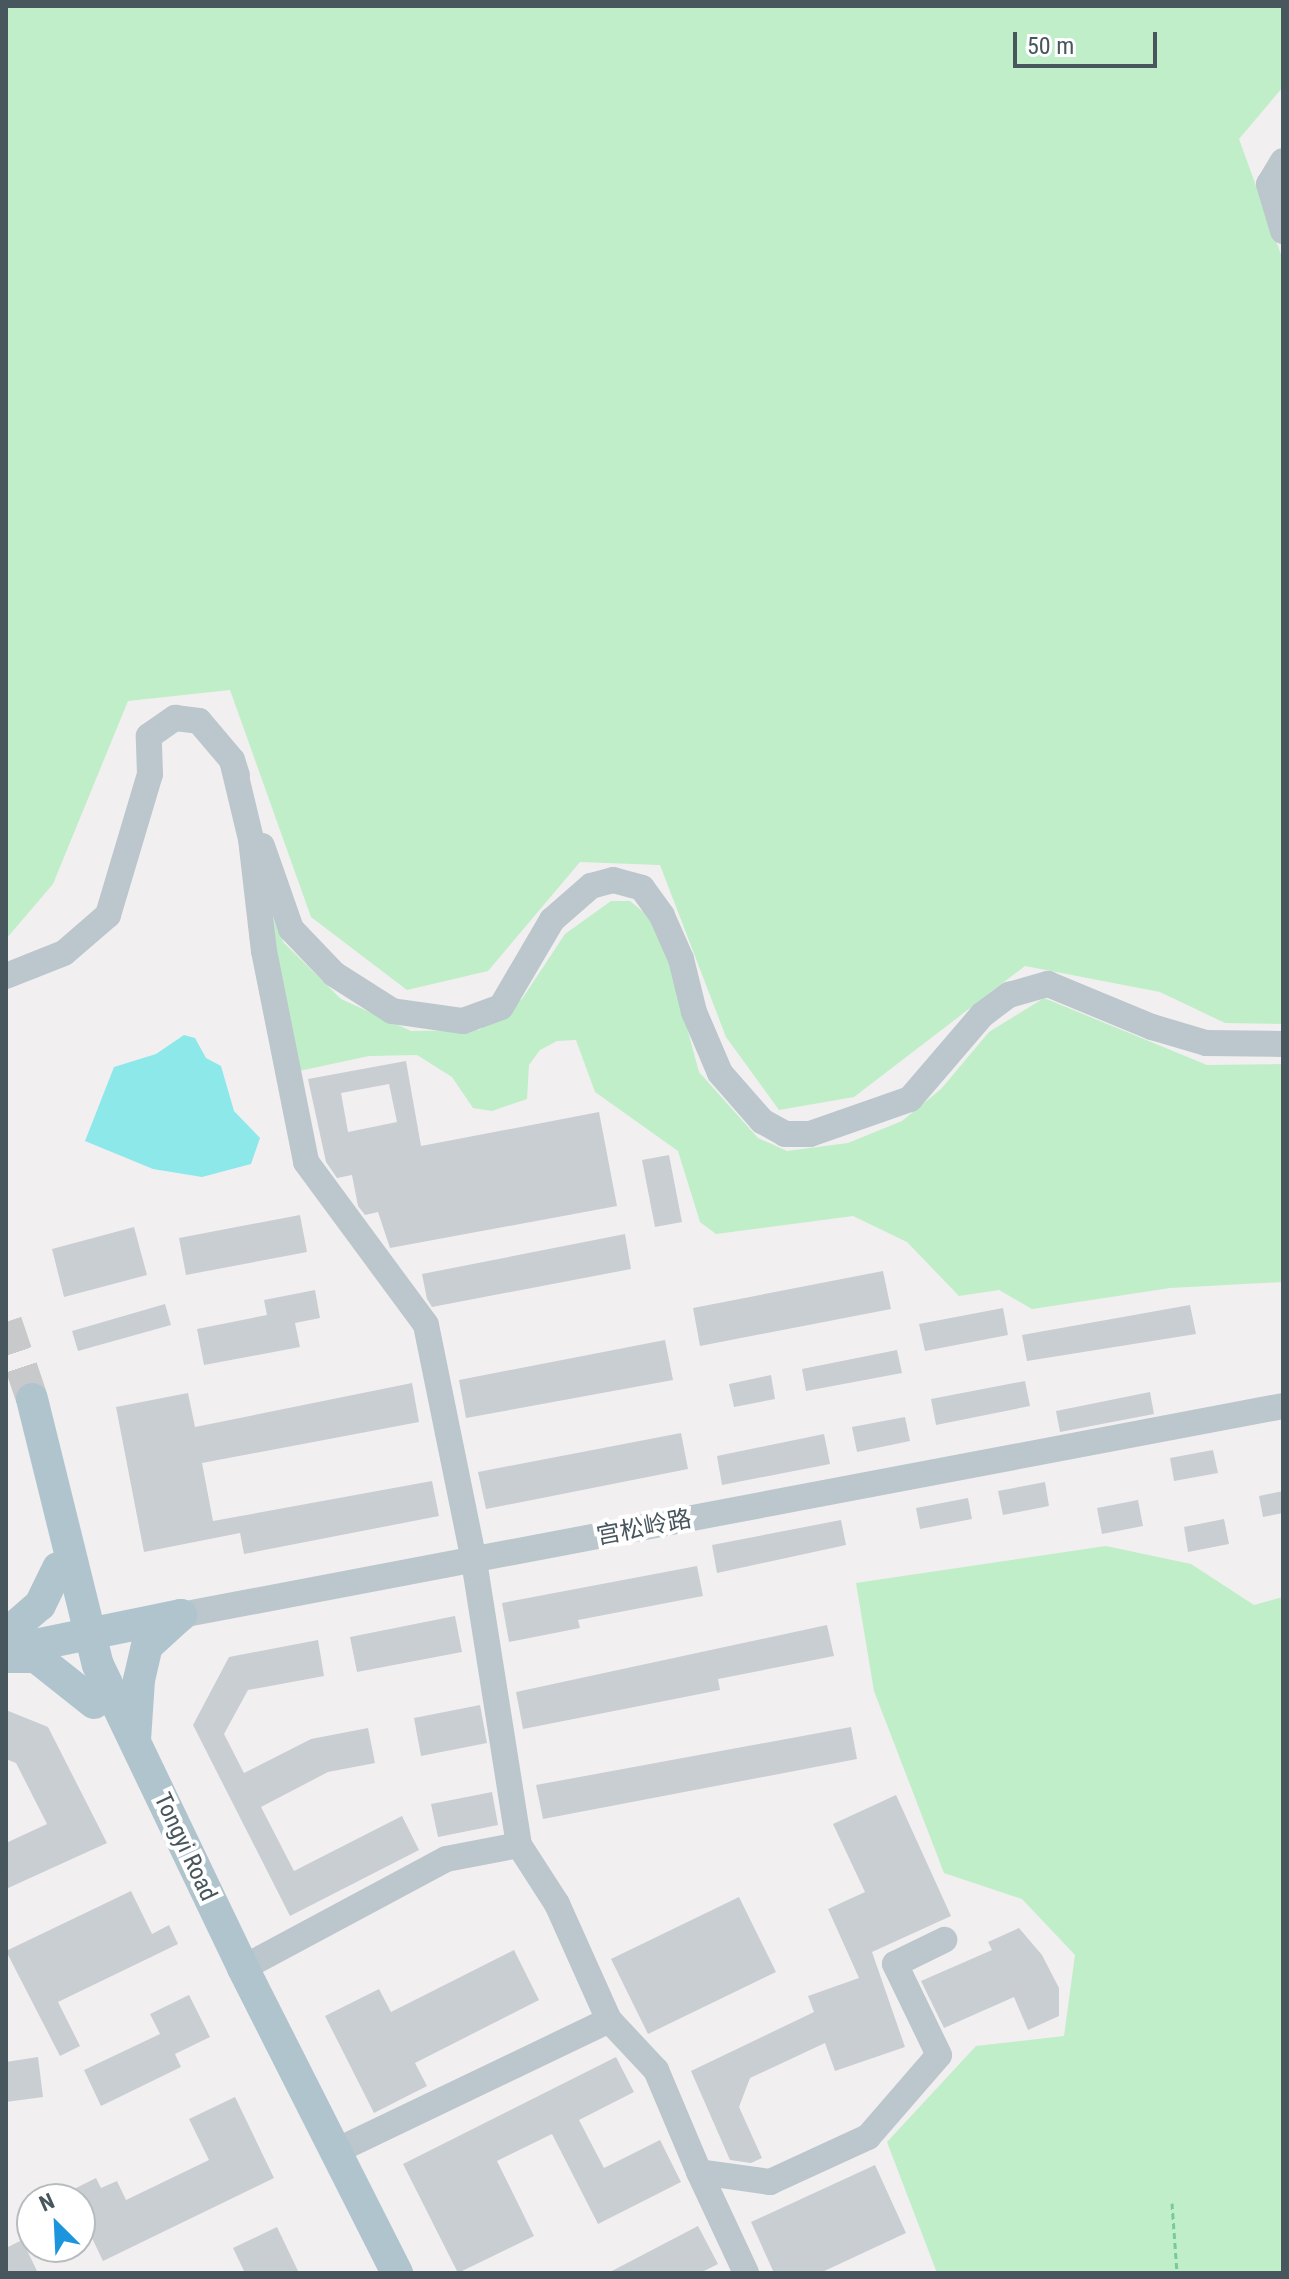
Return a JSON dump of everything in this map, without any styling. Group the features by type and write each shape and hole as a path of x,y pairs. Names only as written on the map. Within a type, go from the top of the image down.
{"main road":[{"name":"Tongyi Road","path":"377,2273 151,1827 94,1703 77,1623 26,1405 58,1568 77,1623 243,1968 397,2273"},
{"path":"58,1568 40,1605 7,1642 36,1657 94,1703"},
{"path":"135,1742 139,1680 147,1646 181,1615"},
{"name":"宫松岭路","path":"7,1642 77,1623 181,1615"}],"street":[{"path":"1283,161 1269,184 1283,231"},
{"path":"6,976 64,953 108,915 150,774 149,736 175,718 199,721 232,760 291,929 334,974 392,1011 463,1021 501,1007 552,920 581,894 613,880 642,888 675,945 694,1012 720,1073 762,1121 785,1134 810,1134 910,1099 982,1015 1009,995 1048,984 1152,1027 1206,1043 1283,1044"},
{"path":"232,760 251,839 264,951 306,1162 426,1325 474,1561 519,1845 557,1904 609,2020 656,2070 746,2273"},
{"name":"宫松岭路","path":"181,1615 1283,1406"},
{"path":"243,1968 446,1859 519,1845"},
{"path":"699,2172 770,2182 868,2137 939,2055 895,1964 944,1940"},
{"path":"336,2151 609,2020"}],"path":[{"path":"1172,2203 1177,2273"}],"green space":[{"path":"6,6 1283,6 1283,87 1239,139 1283,260 1283,1024 1225,1023 1160,992 1025,966 854,1097 779,1110 726,1037 660,865 580,862 488,971 407,990 311,917 230,690 128,701 53,884 6,939"},
{"path":"262,894 284,943 341,999 411,1031 479,1030 522,999 565,934 611,901 630,901 659,925 699,1072 758,1138 787,1151 848,1143 902,1121 941,1089 989,1032 1044,998 1207,1065 1283,1064 1283,1282 1170,1288 1032,1309 999,1290 959,1296 907,1242 853,1216 716,1234 700,1222 678,1151 595,1092 576,1040 557,1041 540,1050 529,1065 527,1099 492,1111 473,1108 452,1077 417,1055 369,1056 299,1071"},
{"path":"1106,1546 1191,1564 1254,1605 1283,1597 1283,2273 937,2273 887,2142 976,2046 1064,2036 1075,1955 1022,1899 944,1873 874,1691 856,1583"}],"water":[{"path":"184,1035 195,1038 206,1058 221,1066 234,1111 260,1138 251,1164 202,1177 153,1169 85,1141 114,1067 156,1054"}],"building":[{"path":"406,1061 421,1146 599,1112 617,1206 390,1248 378,1212 365,1215 358,1206 352,1175 337,1178 326,1162 308,1079","holes":["389,1084 397,1122 348,1132 341,1093"]},
{"path":"669,1155 682,1222 655,1227 642,1160"},
{"path":"300,1215 307,1252 186,1275 179,1238"},
{"path":"134,1227 147,1275 64,1297 52,1249"},
{"path":"625,1234 631,1269 432,1307 427,1299 422,1274"},
{"path":"883,1271 891,1309 700,1346 693,1308"},
{"path":"315,1290 320,1318 295,1323 300,1347 204,1365 197,1329 267,1315 264,1300"},
{"path":"165,1304 171,1325 78,1351 72,1331"},
{"path":"1190,1305 1196,1334 1027,1361 1022,1335"},
{"path":"1003,1308 1008,1335 925,1351 919,1324"},
{"path":"665,1340 673,1380 466,1418 459,1380"},
{"path":"897,1350 902,1373 806,1391 802,1369"},
{"path":"771,1375 775,1399 734,1407 729,1384"},
{"path":"1025,1381 1030,1406 936,1425 931,1399"},
{"path":"412,1383 419,1422 202,1463 213,1521 432,1481 439,1516 244,1554 240,1533 144,1552 116,1407 188,1393 195,1427"},
{"path":"1150,1392 1154,1414 1060,1432 1056,1411"},
{"path":"905,1417 910,1441 857,1452 852,1427"},
{"path":"681,1433 688,1469 486,1509 478,1472"},
{"path":"824,1434 830,1464 722,1485 717,1456"},
{"path":"1213,1450 1218,1473 1174,1481 1170,1458"},
{"path":"1045,1482 1049,1506 1003,1515 998,1491"},
{"path":"1283,1491 1283,1513 1263,1517 1259,1496"},
{"path":"968,1498 972,1519 920,1529 916,1508"},
{"path":"1138,1500 1143,1526 1102,1534 1097,1508"},
{"path":"1224,1519 1229,1544 1188,1552 1184,1527"},
{"path":"841,1520 846,1545 717,1573 712,1545"},
{"path":"697,1566 703,1596 578,1620 580,1628 509,1642 502,1603"},
{"path":"455,1616 462,1652 357,1672 350,1637"},
{"path":"827,1625 834,1656 718,1679 720,1690 523,1729 516,1692"},
{"path":"318,1640 324,1676 248,1690 224,1734 244,1773 311,1739 368,1728 375,1763 328,1772 261,1807 294,1871 402,1816 419,1850 290,1916 193,1725 229,1657"},
{"path":"480,1705 487,1743 421,1756 414,1718"},
{"path":"6,1710 48,1727 107,1843 6,1889 6,1843 47,1824 16,1763 6,1759"},
{"path":"851,1727 857,1759 543,1819 536,1785"},
{"path":"492,1792 498,1825 438,1837 431,1804"},
{"path":"896,1795 951,1916 872,1952 905,2047 835,2071 825,2043 750,2078 739,2107 762,2158 751,2163 730,2160 691,2071 814,2012 808,1996 859,1978 828,1909 865,1892 833,1824"},
{"path":"131,1891 152,1934 169,1925 178,1944 58,2002 80,2046 60,2056 6,1951"},
{"path":"739,1897 776,1972 648,2034 611,1959"},
{"path":"1019,1928 1042,1955 1059,1988 1059,2016 1028,2030 1014,1997 944,2028 921,1981 992,1950 988,1942"},
{"path":"514,1950 539,2000 415,2063 427,2086 374,2113 325,2016 379,1989 391,2012"},
{"path":"189,1995 210,2037 175,2054 181,2067 101,2106 84,2070 160,2034 150,2014"},
{"path":"38,2057 43,2097 6,2102 6,2062"},
{"path":"616,2057 634,2092 579,2120 604,2168 660,2140 681,2182 598,2224 552,2134 497,2161 534,2236 458,2273 403,2164"},
{"path":"235,2097 274,2178 103,2261 96,2246 96,2183 86,2183 96,2178 101,2188 117,2181 126,2200 209,2160 189,2119"},
{"path":"875,2165 906,2233 820,2273 774,2273 751,2222"},
{"path":"698,2226 718,2264 700,2273 608,2273"},
{"path":"277,2227 299,2273 245,2273 233,2248"},
{"path":"16,2243 16,2263 33,2263 38,2273 6,2273 6,2248"}],"tunnel":[{"path":"6,1322 32,1399"}]}
